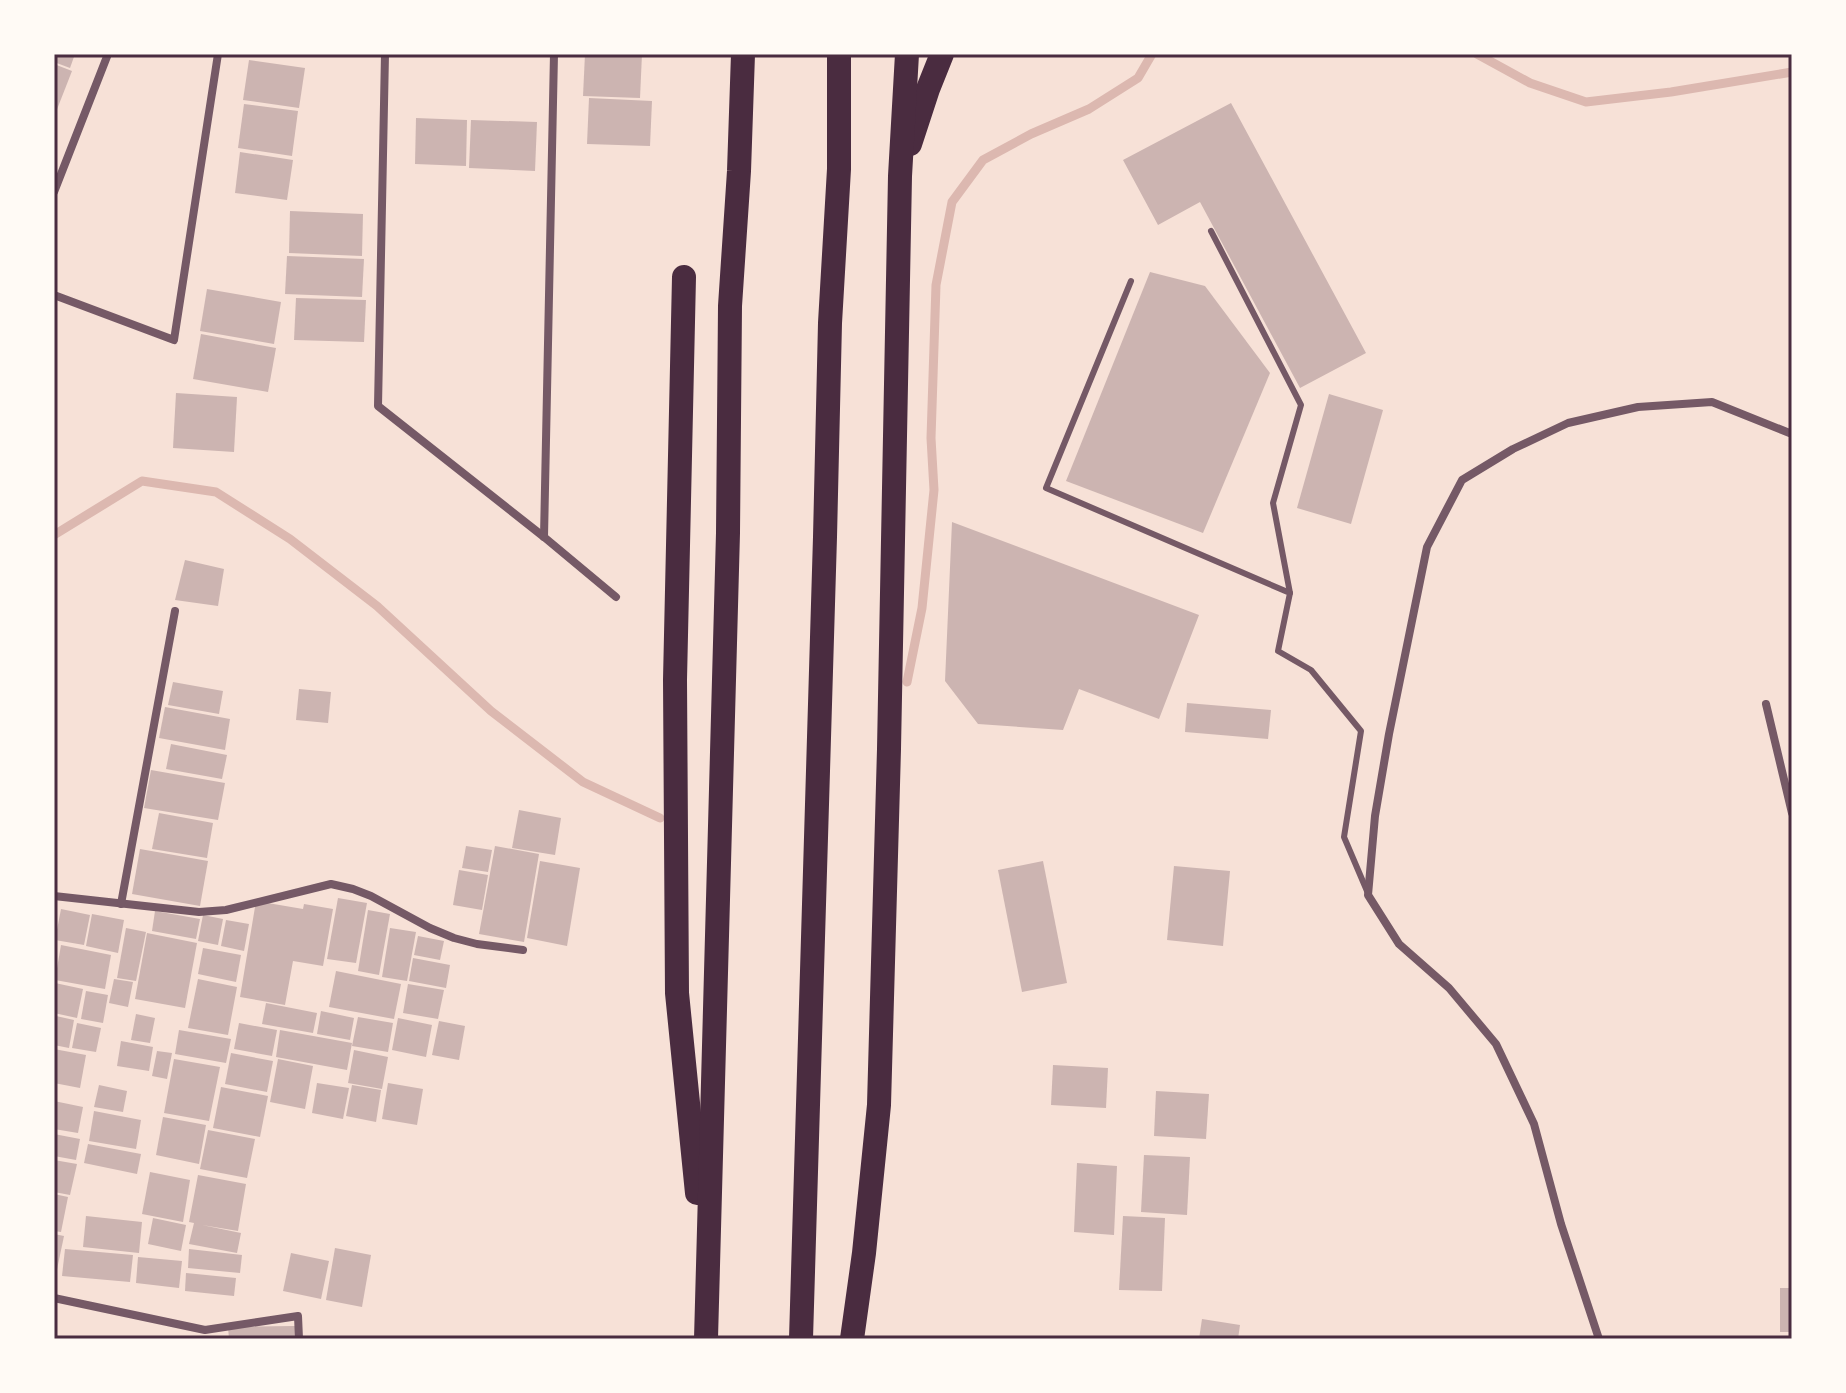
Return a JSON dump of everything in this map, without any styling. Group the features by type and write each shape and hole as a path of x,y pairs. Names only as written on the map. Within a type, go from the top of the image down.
{"highway":[{"path":"706,1339 728,533 730,306 743,54"},
{"path":"801,1339 830,323 839,169 839,54"},
{"path":"852,1339 879,1105 900,176 907,54"},
{"path":"900,176 942,54"},
{"path":"684,277 675,680 677,993 707,1291"}],"street":[{"path":"54,192 108,54"},
{"path":"54,295 174,340 218,54"},
{"path":"385,54 378,406 616,597"},
{"path":"544,537 554,54"},
{"path":"1599,1339 1561,1224 1534,1124 1496,1044 1449,988 1399,944 1368,895 1379,788 1427,547 1462,480 1513,449 1568,423 1638,407 1712,402 1792,434"},
{"path":"121,904 175,611"},
{"path":"1766,704 1792,813"},
{"path":"54,896 199,912 226,910 331,884 371,896 454,938 523,950"},
{"path":"54,1298 205,1330 298,1316 299,1339"}],"lane":[{"path":"1211,231 1301,405 1273,503 1290,593 1278,651 1311,670 1361,731 1344,837 1368,895"},
{"path":"1131,281 1046,488 1290,593"}],"building":[{"path":"54,54 75,54 70,68 54,62"},
{"path":"585,54 642,54 640,98 583,96"},
{"path":"249,60 305,68 299,108 243,100"},
{"path":"54,64 72,71 54,117"},
{"path":"589,98 652,101 650,146 587,144"},
{"path":"1231,103 1366,353 1300,388 1200,202 1158,225 1123,160"},
{"path":"244,104 298,111 292,156 238,148"},
{"path":"416,118 467,120 466,166 415,164"},
{"path":"471,120 537,122 535,171 469,168"},
{"path":"240,152 293,160 287,200 235,193"},
{"path":"290,211 363,214 362,256 289,253"},
{"path":"287,256 364,259 362,297 285,294"},
{"path":"1150,272 1205,286 1270,373 1203,533 1066,481"},
{"path":"207,289 281,302 274,344 200,331"},
{"path":"296,298 366,300 364,342 294,340"},
{"path":"201,334 276,348 268,392 193,379"},
{"path":"176,393 237,397 234,452 173,448"},
{"path":"1329,394 1383,410 1351,524 1297,508"},
{"path":"952,522 1199,615 1159,719 1079,689 1063,730 978,724 945,681"},
{"path":"185,560 224,569 218,606 175,600"},
{"path":"173,682 223,691 219,714 168,705"},
{"path":"299,689 331,692 328,723 296,720"},
{"path":"1187,703 1271,710 1268,739 1185,732"},
{"path":"165,707 230,719 225,750 159,738"},
{"path":"171,744 227,755 222,779 166,769"},
{"path":"151,770 225,783 218,820 144,808"},
{"path":"519,810 561,818 555,855 512,848"},
{"path":"159,813 213,823 207,858 152,849"},
{"path":"466,846 492,850 488,872 462,868"},
{"path":"495,846 539,854 524,942 479,934"},
{"path":"140,849 208,861 200,906 132,894"},
{"path":"540,861 580,868 567,946 527,938"},
{"path":"1043,861 1067,983 1022,992 998,870"},
{"path":"1174,866 1230,871 1223,946 1167,940"},
{"path":"459,870 488,875 482,910 453,905"},
{"path":"338,898 367,903 356,963 327,959"},
{"path":"256,901 303,909 304,904 333,909 323,966 293,961 285,1005 240,997"},
{"path":"61,909 90,915 84,945 55,940"},
{"path":"368,910 390,914 379,975 358,971"},
{"path":"155,911 200,919 196,939 152,931"},
{"path":"92,914 124,920 118,953 86,946"},
{"path":"203,915 223,919 218,945 198,941"},
{"path":"226,920 249,924 244,951 221,946"},
{"path":"126,928 146,932 136,981 117,978"},
{"path":"390,928 416,932 407,981 382,977"},
{"path":"147,933 197,943 185,1008 135,999"},
{"path":"418,936 444,941 440,960 414,955"},
{"path":"61,945 111,955 105,989 55,980"},
{"path":"203,948 241,955 236,982 198,974"},
{"path":"413,958 450,965 446,988 409,981"},
{"path":"336,971 401,984 394,1019 329,1007"},
{"path":"114,979 133,982 128,1007 109,1003"},
{"path":"198,979 237,987 228,1035 188,1028"},
{"path":"55,983 83,989 77,1018 54,1013"},
{"path":"408,984 444,990 438,1019 403,1013"},
{"path":"86,991 108,995 103,1023 81,1019"},
{"path":"266,1003 317,1013 313,1033 262,1024"},
{"path":"321,1011 354,1018 350,1040 317,1034"},
{"path":"136,1014 155,1018 150,1043 131,1040"},
{"path":"56,1016 74,1020 69,1048 54,1045"},
{"path":"358,1017 393,1023 388,1052 352,1046"},
{"path":"398,1018 432,1025 426,1057 392,1050"},
{"path":"439,1021 465,1026 459,1060 432,1055"},
{"path":"77,1023 101,1028 96,1052 72,1048"},
{"path":"239,1023 277,1030 272,1056 234,1049"},
{"path":"179,1030 231,1039 226,1063 175,1054"},
{"path":"280,1030 352,1043 347,1070 276,1057"},
{"path":"121,1041 153,1047 149,1071 117,1066"},
{"path":"54,1049 86,1055 80,1088 54,1083"},
{"path":"354,1050 388,1057 382,1089 348,1083"},
{"path":"157,1051 172,1053 167,1079 152,1076"},
{"path":"231,1053 273,1061 267,1092 225,1084"},
{"path":"174,1059 220,1067 209,1121 164,1113"},
{"path":"278,1059 313,1066 305,1109 270,1102"},
{"path":"1053,1065 1108,1068 1106,1108 1051,1105"},
{"path":"317,1083 349,1088 343,1119 312,1113"},
{"path":"388,1083 423,1089 417,1125 382,1119"},
{"path":"99,1085 127,1091 123,1112 94,1107"},
{"path":"352,1085 381,1090 376,1122 346,1116"},
{"path":"221,1087 268,1096 260,1137 213,1128"},
{"path":"1156,1091 1209,1094 1206,1139 1154,1136"},
{"path":"54,1101 83,1107 78,1133 54,1129"},
{"path":"94,1111 141,1120 136,1149 89,1141"},
{"path":"163,1117 206,1125 199,1164 156,1155"},
{"path":"208,1130 255,1139 247,1178 200,1169"},
{"path":"54,1134 80,1139 76,1160 54,1156"},
{"path":"88,1144 141,1154 137,1174 84,1163"},
{"path":"1144,1155 1190,1157 1187,1215 1141,1212"},
{"path":"54,1160 77,1164 70,1195 54,1192"},
{"path":"1077,1163 1117,1166 1114,1235 1074,1232"},
{"path":"150,1172 190,1180 183,1222 142,1214"},
{"path":"198,1175 246,1184 238,1231 202,1225 241,1233 237,1253 189,1244 194,1223 189,1222"},
{"path":"54,1194 68,1197 61,1232 54,1231"},
{"path":"86,1216 142,1222 139,1253 83,1247"},
{"path":"1123,1216 1165,1218 1162,1291 1119,1290"},
{"path":"153,1218 186,1225 181,1251 148,1244"},
{"path":"54,1234 64,1236 55,1279 54,1279"},
{"path":"335,1248 371,1255 362,1307 326,1300"},
{"path":"65,1249 133,1255 130,1282 62,1276"},
{"path":"189,1249 242,1255 240,1273 188,1268"},
{"path":"291,1253 329,1261 321,1299 283,1291"},
{"path":"138,1257 182,1261 179,1288 136,1283"},
{"path":"186,1273 236,1278 234,1296 185,1291"},
{"path":"1780,1288 1792,1288 1792,1332 1780,1332"},
{"path":"1202,1319 1240,1325 1238,1339 1199,1339"},
{"path":"295,1326 295,1339 229,1339 228,1327"}],"waterway":[{"path":"907,682 922,608 934,490 931,438 936,285 952,202 983,160 1031,134 1089,109 1138,78 1152,54"},
{"path":"1477,54 1530,83 1586,102 1792,72"},
{"path":"54,535 142,481 216,492 290,539 377,606 491,711 583,782 660,818"}]}
